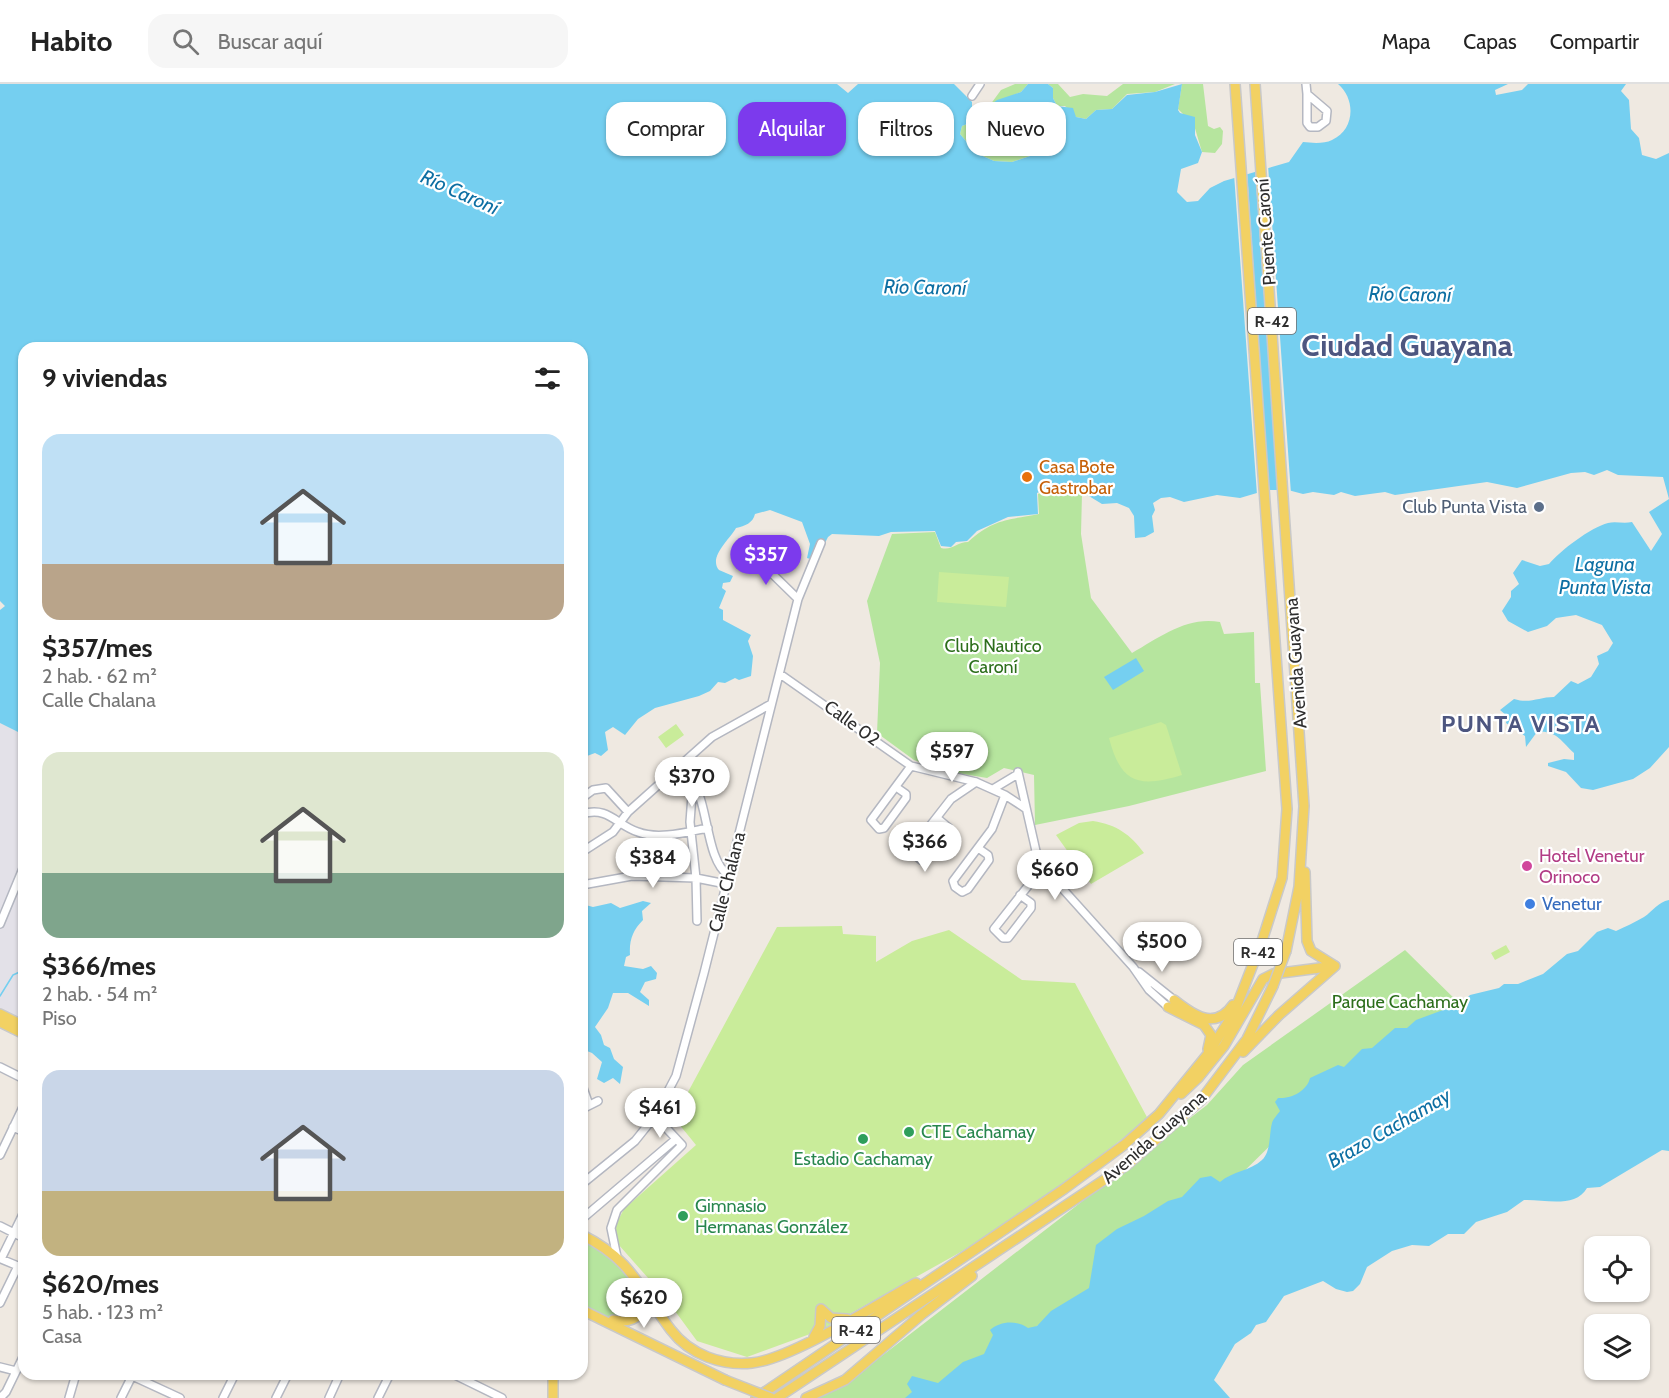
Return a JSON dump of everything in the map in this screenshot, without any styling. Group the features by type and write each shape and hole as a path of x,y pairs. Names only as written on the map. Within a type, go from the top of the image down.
{"main road":[{"name":"Puente Caroní","path":"1234,84 1264,512"},
{"name":"Puente Caroní","path":"1256,84 1286,511"},
{"name":"Avenida Guayana","path":"777,1398 1128,1164 1201,1100 1247,1039 1287,951 1303,852 1302,741 1286,511"},
{"name":"Avenida Guayana","path":"756,1398 1064,1189 1124,1144 1159,1114 1207,1055 1234,1013 1282,878 1286,842 1287,809 1264,512"},
{"path":"1303,852 1307,941 1311,951 1335,966"},
{"path":"1201,1100 1279,1015 1335,966"},
{"path":"1159,1114 1198,1078 1224,1046 1263,979 1273,974 1335,966"},
{"path":"1171,1004 1194,1016 1217,1019 1229,1011 1243,991"},
{"path":"1171,1004 1204,1025 1210,1035 1208,1049 1195,1069"},
{"path":"0,1014 18,1023"},
{"path":"0,1022 18,1031"},
{"path":"588,1239 619,1260 638,1279 672,1331 692,1349 714,1359 736,1363 754,1363 814,1337 955,1263"},
{"path":"806,1398 829,1389 857,1369 1008,1246"},
{"path":"588,1313 622,1322 638,1316 644,1298 638,1279"},
{"path":"814,1337 820,1326 821,1308 831,1318 850,1319"},
{"path":"588,1313 725,1380 771,1398"},
{"path":"547,1380 547,1398"},
{"path":"553,1380 553,1398"}],"street":[{"path":"972,96 980,84"},
{"path":"1306,84 1307,123 1312,128 1318,127 1326,121 1327,111 1307,94"},
{"name":"Calle Chalana","path":"588,1179 635,1141 655,1116 676,1076 798,599 821,543"},
{"path":"752,554 798,599"},
{"name":"Calle 02","path":"780,674 911,766 976,782 1005,795 1025,808"},
{"path":"588,848 612,832 628,812 712,736 771,704"},
{"path":"687,761 693,782 701,796 718,863 728,874"},
{"path":"896,787 906,794 906,798 884,828 879,829 871,820 911,766"},
{"path":"993,789 1018,773 1025,808 1043,867 1133,967 1171,1004"},
{"path":"693,782 692,831 697,921"},
{"path":"937,818 949,828 927,859 921,860 912,852 912,849 951,799 976,782"},
{"path":"588,794 593,790 606,788 628,812"},
{"path":"978,848 988,855 989,860 968,890 962,892 955,887 953,881 992,829 1005,795"},
{"path":"588,814 611,815 644,834 708,828"},
{"path":"1020,895 1032,905 1008,938 1003,938 994,929 1020,895 1043,867"},
{"path":"588,884 632,876 696,878 726,884"},
{"path":"0,924 3,906 18,877"},
{"path":"0,1067 18,1076"},
{"path":"588,1106 598,1101"},
{"path":"619,1260 612,1239 612,1219 616,1210 682,1145 655,1116"},
{"path":"0,1155 18,1117"},
{"path":"13,1127 18,1129"},
{"path":"588,1214 676,1138"},
{"path":"0,1303 18,1266 1,1258 18,1223"},
{"path":"0,1226 18,1235"},
{"path":"0,1367 16,1371"},
{"path":"1,1398 18,1367"},
{"path":"69,1398 74,1380"},
{"path":"122,1398 128,1380"},
{"path":"147,1380 180,1398"},
{"path":"223,1398 232,1380"},
{"path":"276,1398 285,1380"},
{"path":"329,1398 337,1380"},
{"path":"378,1398 387,1380"},
{"path":"465,1380 502,1398"},
{"path":"0,1389 1,1398"}],"shaded area":[{"path":"0,723 18,732 18,1024 0,1015"}],"green space":[{"path":"1015,84 1028,84 1021,92 992,102 1001,90"},
{"path":"1048,84 1058,84 1070,97 1083,94 1107,96 1123,84 1175,84 1155,92 1127,94 1112,109 1096,110 1086,119 1076,117 1066,107 1066,102 1055,102 1053,88"},
{"path":"1182,84 1203,84 1208,126 1214,129 1220,127 1223,131 1222,144 1215,153 1202,152 1194,125 1178,109"},
{"path":"966,124 966,141 960,134 962,126"},
{"path":"983,156 1030,156 1012,162 994,161"},
{"name":"Club Nautico Caroní","path":"1043,491 1079,491 1082,494 1081,534 1091,598 1132,653 1174,629 1196,622 1220,622 1224,634 1254,632 1255,683 1260,683 1266,771 1129,806 1035,825 1034,775 1004,768 987,778 945,771 914,760 877,733 880,663 867,601 892,534 935,532 941,548 948,548 968,542 993,525 1010,519 1039,514 1038,494"},
{"path":"939,572 1009,577 1006,607 937,602"},
{"path":"1161,722 1166,725 1182,775 1154,781 1134,779 1119,765 1109,738"},
{"path":"676,724 684,735 666,748 658,737"},
{"path":"1093,821 1122,831 1144,853 1091,884 1056,835 1079,823"},
{"name":"CTE Cachamay","path":"842,926 843,934 876,936 876,962 912,941 949,930 1022,980 1075,983 1148,1119 1043,1200 959,1253 821,1330 747,1357 697,1341 664,1296 618,1244 615,1226 624,1209 696,1145 674,1118 777,927"},
{"path":"1506,945 1510,952 1495,960 1491,953"},
{"name":"Parque Cachamay","path":"1405,950 1467,1011 1331,1086 1227,1188 1092,1291 924,1398 806,1398 839,1389 1207,1105 1243,1065"},
{"path":"588,1244 602,1252 619,1267 638,1296 641,1307 631,1318 608,1317 588,1307"}],"water":[{"name":"Río Caroní","path":"0,84 837,84 848,93 858,84 954,84 972,102 966,102 966,124 962,126 960,134 966,141 966,156 983,156 994,161 1012,162 1030,156 1066,156 1066,107 1073,108 1076,117 1086,119 1096,110 1112,109 1127,95 1155,92 1182,84 1178,110 1180,113 1195,117 1195,135 1202,152 1198,163 1181,169 1177,192 1187,202 1198,201 1210,188 1224,181 1289,162 1303,142 1325,142 1340,135 1349,122 1350,106 1344,90 1338,84 1508,84 1495,90 1496,95 1522,90 1528,84 1626,84 1621,91 1629,100 1631,129 1639,138 1642,155 1656,159 1669,153 1669,499 1663,477 1618,475 1607,470 1594,475 1585,472 1571,473 1517,488 1487,482 1395,495 1385,492 1355,496 1341,492 1334,495 1267,490 1240,498 1217,495 1184,502 1170,497 1161,498 1153,503 1154,532 1145,537 1135,538 1134,516 1129,508 1117,503 1102,504 1079,490 1049,488 1037,493 1038,514 1008,517 977,531 967,541 956,542 951,547 941,546 935,531 891,532 879,536 832,534 828,537 816,561 807,558 810,544 802,522 770,510 755,514 748,524 736,528 721,548 716,560 719,570 733,576 730,582 723,583 722,588 726,591 719,608 723,610 723,620 751,635 748,641 753,656 751,676 739,680 735,678 725,683 718,682 710,691 699,696 655,708 638,719 625,735 613,727 605,732 608,750 601,756 595,753 588,756 588,342 18,342 18,732 0,723 0,610 5,606 0,601"},
{"path":"1028,84 1048,84 1053,88 1055,102 994,102 1021,92"},
{"name":"Laguna Punta Vista","path":"1669,499 1669,747 1650,768 1633,779 1593,790 1581,788 1566,772 1548,766 1548,763 1564,759 1574,760 1574,753 1562,741 1549,733 1537,732 1526,747 1525,736 1506,723 1507,716 1500,710 1514,699 1530,701 1554,697 1571,681 1578,684 1591,677 1599,664 1597,656 1608,651 1613,643 1602,625 1576,615 1556,618 1547,626 1528,632 1508,621 1502,611 1511,597 1511,591 1519,584 1513,573 1522,560 1540,566 1549,564 1585,534 1611,522 1632,522 1651,551 1662,534 1649,512"},
{"path":"1136,658 1144,671 1113,690 1104,677"},
{"name":"Brazo Cachamay","path":"1669,900 1669,1151 1662,1150 1600,1187 1587,1188 1575,1199 1558,1202 1524,1200 1507,1212 1476,1222 1464,1234 1448,1234 1429,1246 1412,1245 1392,1251 1367,1267 1360,1284 1353,1291 1336,1289 1323,1281 1284,1296 1266,1322 1256,1325 1251,1333 1235,1344 1214,1380 1230,1398 905,1398 912,1392 907,1384 912,1376 938,1383 963,1362 984,1354 993,1335 990,1330 994,1327 1009,1323 1024,1325 1028,1328 1037,1326 1051,1311 1089,1288 1096,1245 1117,1229 1168,1201 1182,1197 1200,1178 1211,1176 1220,1182 1262,1160 1268,1148 1273,1121 1280,1111 1275,1102 1278,1098 1298,1093 1306,1087 1310,1078 1338,1065 1344,1067 1362,1049 1372,1048 1395,1028 1407,1028 1416,1020 1462,1003 1470,995 1499,988 1504,984 1518,984 1543,974 1567,954 1578,951 1597,932 1608,928 1616,931 1644,917"},
{"path":"643,901 651,903 642,911 643,920 632,936 630,955 626,957 624,966 643,969 651,966 657,973 656,979 645,982 640,992 649,1000 649,1006 628,993 613,993 608,1008 595,1027 604,1045 610,1048 614,1059 623,1067 620,1084 613,1078 604,1083 597,1079 602,1062 588,1051 588,906 593,907 611,903 620,908"}],"pier":[{"path":"1268,165 1291,494 1278,493 1255,169"},
{"path":"1247,171 1269,493 1257,495 1234,174"}],"waterway":[{"path":"0,996 13,975 18,973"}],"place":[{"name":"Casa Bote Gastrobar","path":"1027,477"},
{"name":"Club Punta Vista","path":"1539,507"},
{"name":"Hotel Venetur Orinoco","path":"1527,866"},
{"name":"Venetur","path":"1530,904"},
{"name":"CTE Cachamay","path":"909,1132"},
{"name":"Estadio Cachamay","path":"863,1139"},
{"name":"Gimnasio Hermanas González","path":"683,1216"}],"district":[{"name":"Ciudad Guayana","path":"1407,346"},
{"name":"PUNTA VISTA","path":"1521,724"}]}
